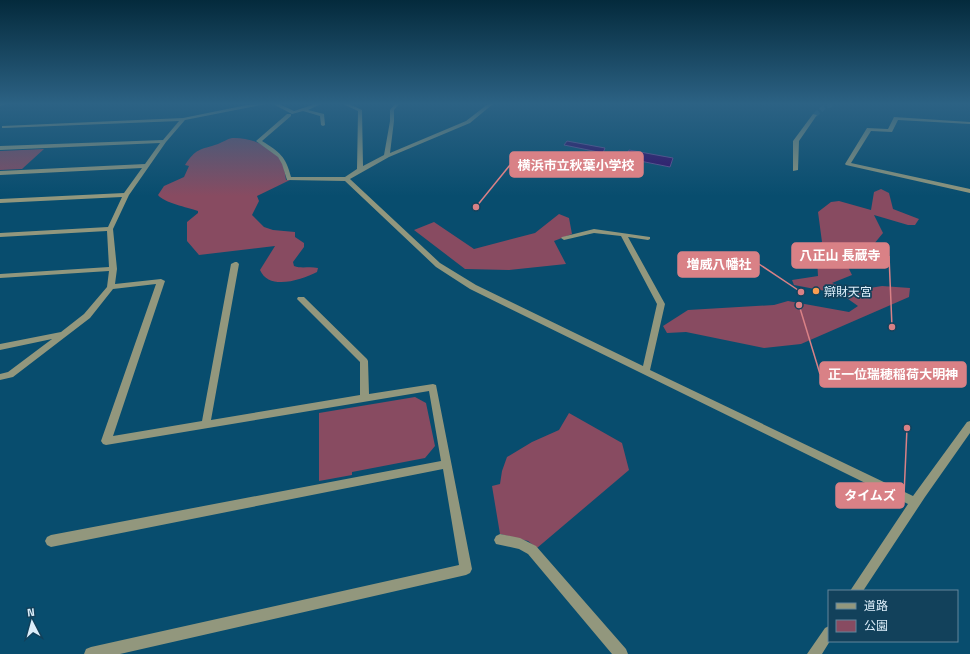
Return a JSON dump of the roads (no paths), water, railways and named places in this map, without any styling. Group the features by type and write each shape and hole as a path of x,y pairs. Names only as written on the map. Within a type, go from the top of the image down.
{"street":[{"path":"0,377 10,375 87,316 111,287 113,269 110,229 126,195 170,135"},
{"path":"267,135 259,141 282,157 285,161 289,179 346,179 387,156 438,135"},
{"path":"360,135 360,170"},
{"path":"387,156 390,135"},
{"path":"795,170 796,141 801,135"},
{"path":"866,135 848,164 970,191"},
{"path":"0,148 164,141"},
{"path":"0,173 146,166"},
{"path":"346,179 438,264 473,287 916,502"},
{"path":"0,201 126,195"},
{"path":"0,235 110,229"},
{"path":"564,238 594,231 648,238"},
{"path":"624,234 661,304 646,370"},
{"path":"206,424 235,264"},
{"path":"0,276 113,269"},
{"path":"91,654 466,569 433,387 106,441 161,281 111,287"},
{"path":"301,299 364,361 365,398"},
{"path":"0,347 63,334"},
{"path":"857,590 970,425"},
{"path":"51,541 447,464"},
{"path":"500,540 520,544 532,550 621,654"},
{"path":"814,654 828,633"}],"place":[{"name":"横浜市立秋葉小学校","path":"476,207"},
{"name":"辯財天宮","path":"816,291"},
{"name":"増威八幡社","path":"801,292"},
{"name":"正一位瑞穂稲荷大明神","path":"799,305"},
{"name":"八正山 長蔵寺","path":"892,327"},
{"name":"タイムズ","path":"907,428"}]}
